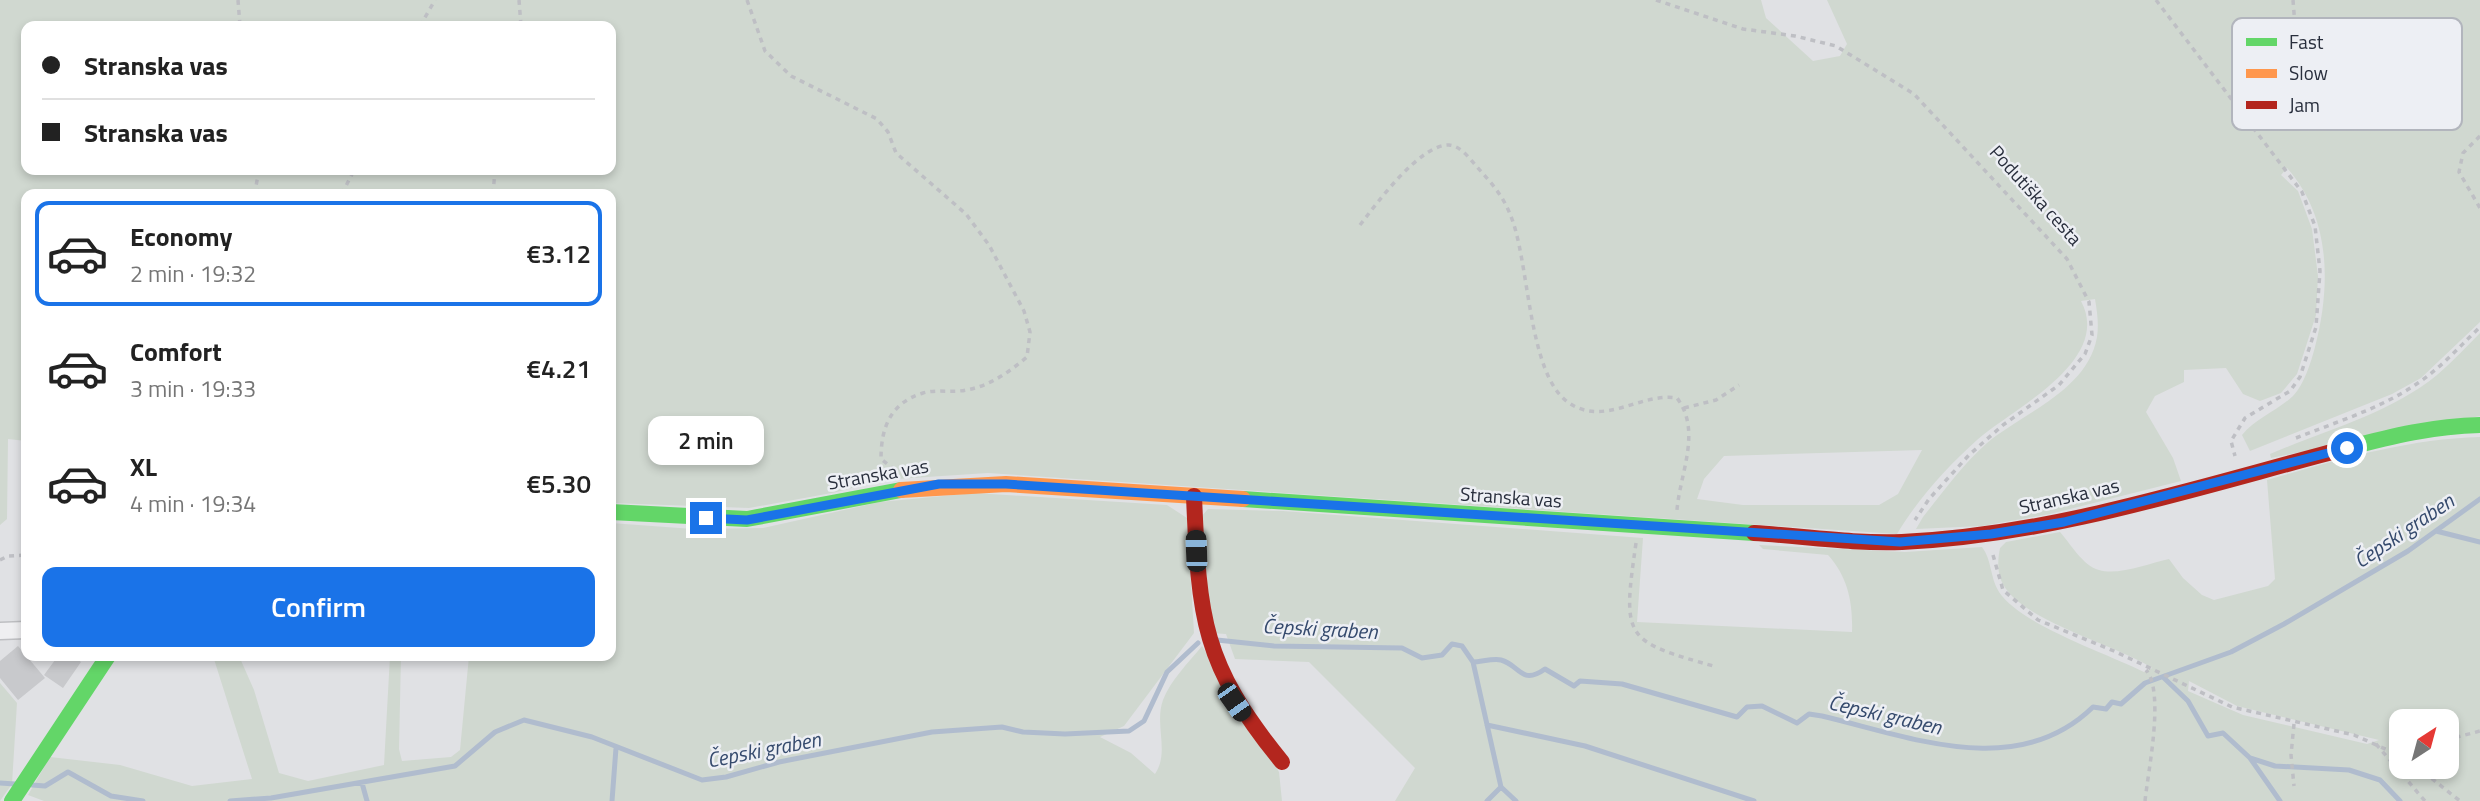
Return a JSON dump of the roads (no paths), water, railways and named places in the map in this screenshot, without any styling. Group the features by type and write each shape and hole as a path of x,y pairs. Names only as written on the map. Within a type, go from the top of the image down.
{"street":[{"name":"Stranska vas","path":"616,512 747,520 914,487 1006,484 1900,542 1991,534 2064,522 2400,434 2447,426 2480,425"},
{"path":"1194,496 1197,594 1203,628 1214,664 1240,711 1282,762"},
{"path":"0,631 21,631"},
{"path":"15,798 105,661"}],"waterway":[{"name":"Čepski graben","path":"1217,640 1274,646 1402,648 1422,658 1442,655 1452,644 1462,646 1473,662 1501,660 1526,675 1537,674 1545,669 1574,686 1580,681 1622,684 1737,717 1747,707 1762,706 1797,723 1809,714 1927,742 1997,748 2031,743 2063,729 2093,707 2106,709 2112,702 2121,704 2145,683 2231,652 2408,551 2480,499"},
{"path":"2436,531 2480,542"},
{"name":"Čepski graben","path":"230,801 271,798 455,766 495,732 524,720 592,737 702,780 932,732 1002,727 1023,732 1065,734 1129,731 1144,721 1167,672 1198,643"},
{"path":"1473,662 1501,787 1487,801"},
{"path":"2164,678 2188,701 2208,736 2223,733 2250,758 2280,801"},
{"path":"1487,725 1585,746 1754,801"},
{"path":"612,801 616,748"},
{"path":"2250,758 2275,766 2349,770 2380,780 2400,801"},
{"name":"Čepski graben","path":"32,785 45,786 68,772 111,796 143,801"},
{"name":"Čepski graben","path":"0,783 15,784"},
{"path":"362,783 367,801"},
{"path":"1501,787 1516,801"}]}
